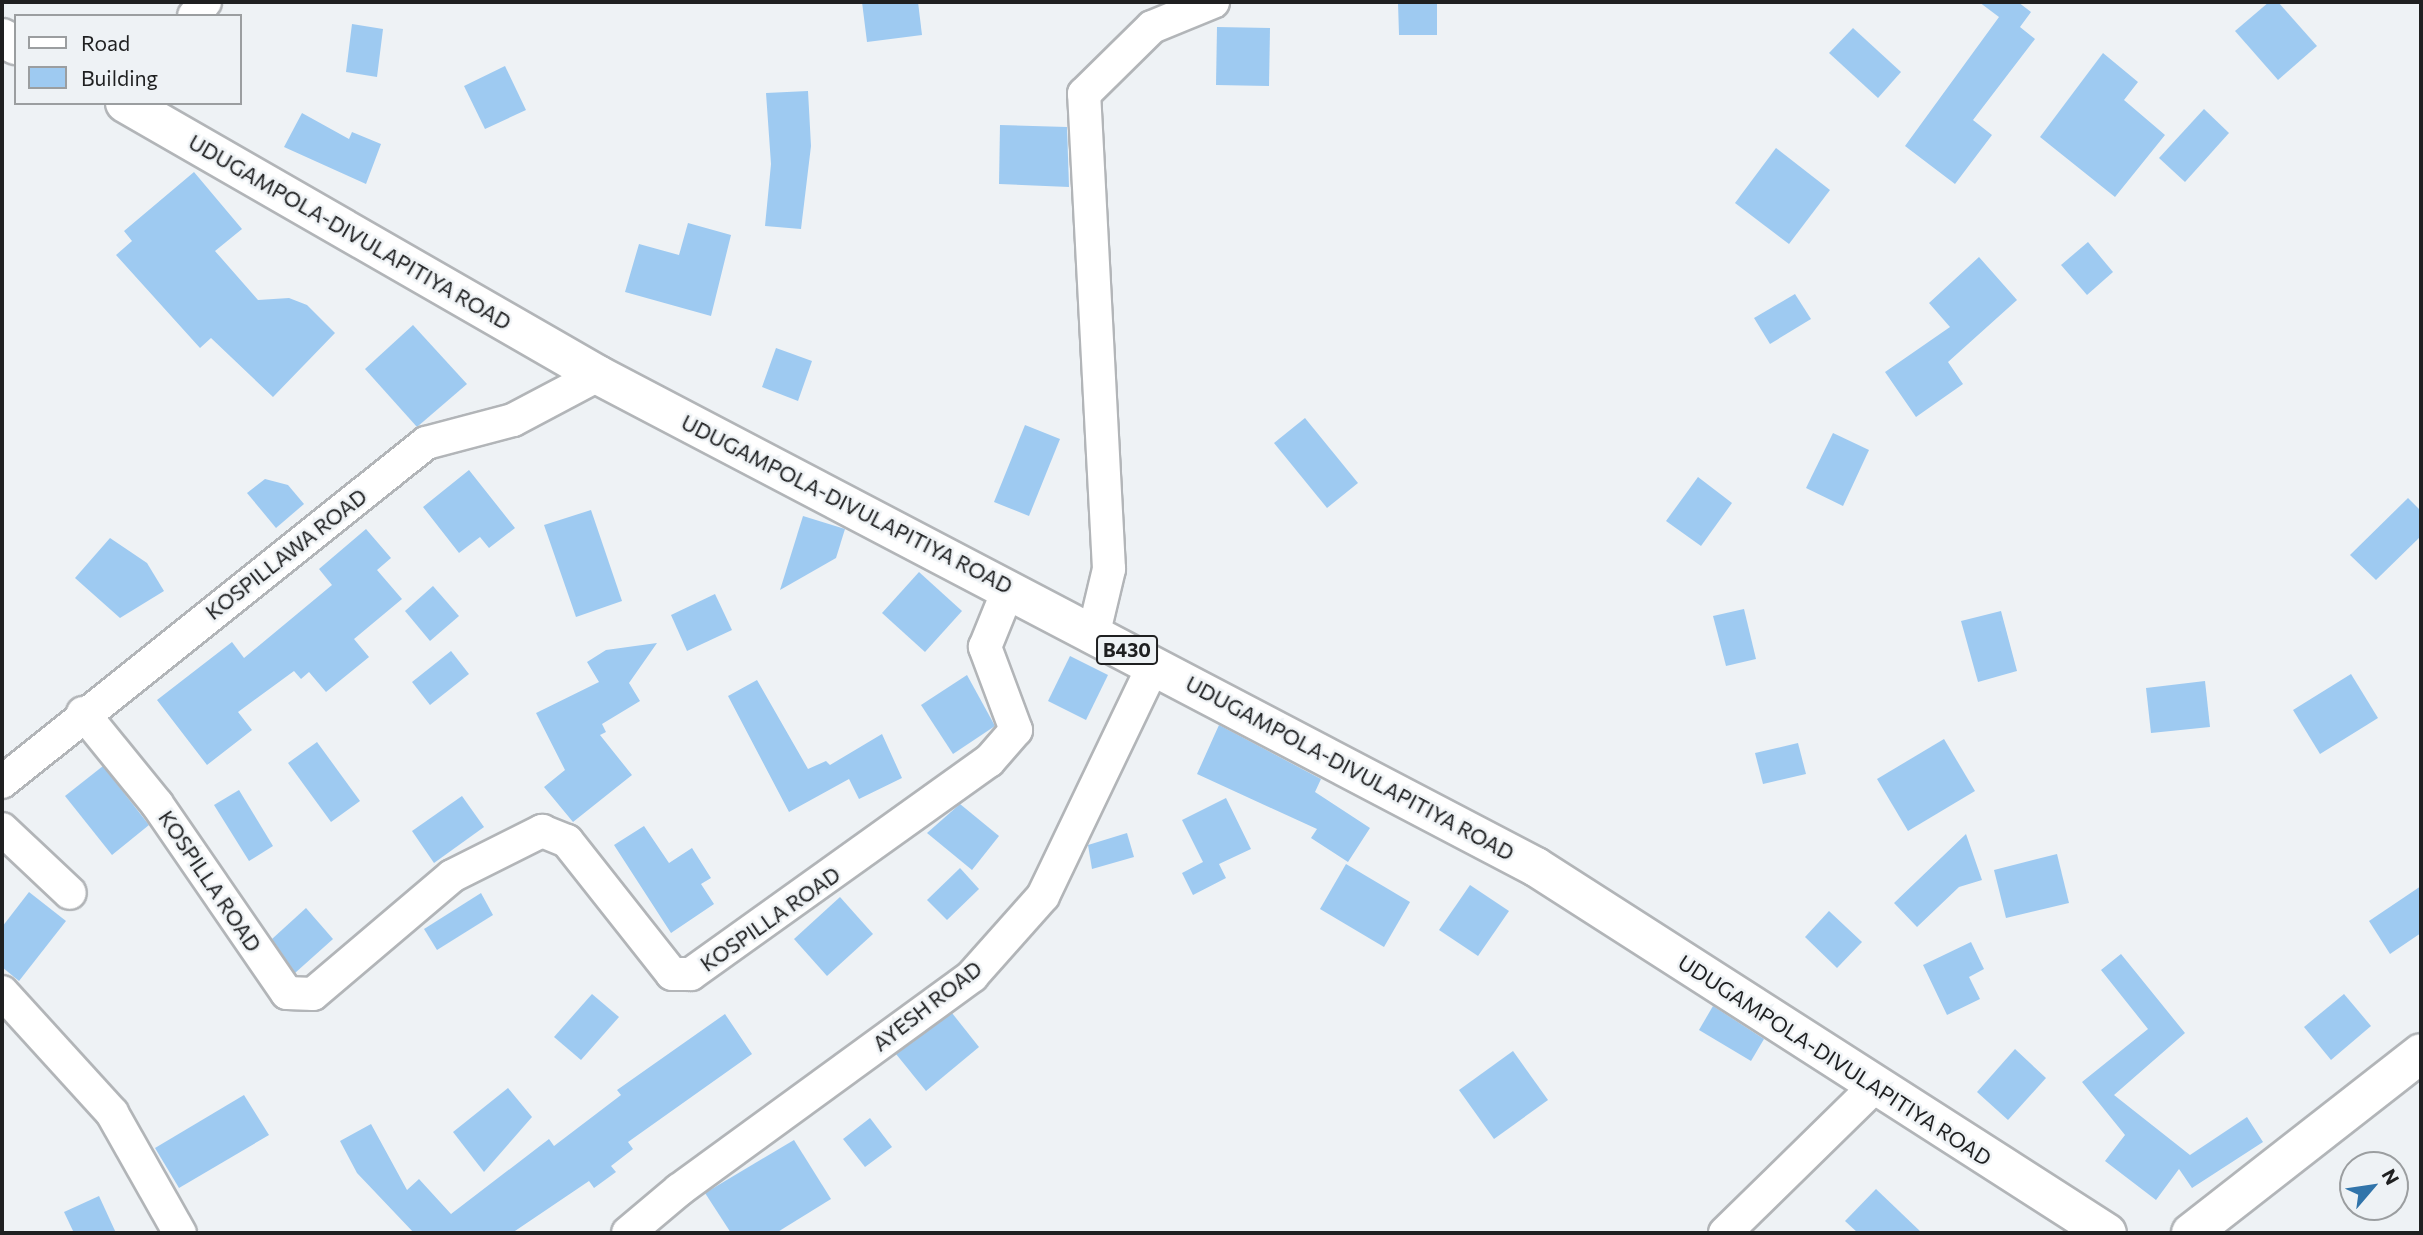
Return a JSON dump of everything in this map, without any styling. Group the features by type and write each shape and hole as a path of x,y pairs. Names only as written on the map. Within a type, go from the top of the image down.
{"main road":[{"name":"UDUGAMPOLA-DIVULAPITIYA ROAD","path":"138,106 598,375 1094,632 1536,867 1874,1087 2107,1233"},
{"path":"2191,1233 2421,1053"}],"street":[{"path":"1094,632 1109,569 1084,94 1152,27 1213,2"},
{"name":"KOSPILLAWA ROAD","path":"4,776 426,443 513,420 598,375"},
{"name":"KOSPILLA ROAD","path":"83,713 158,804 287,993 313,994 452,876 542,831 567,841 672,974 691,974 989,761 1016,730 985,647 1009,588"},
{"name":"AYESH ROAD","path":"628,1233 679,1190 972,976 1042,896 1154,664"},
{"path":"2,829 70,893"},
{"path":"2,992 112,1113 180,1233"},
{"path":"1725,1233 1874,1087"}],"building":[{"path":"862,2 918,2 922,35 867,42"},
{"path":"1398,2 1437,2 1437,35 1399,35"},
{"path":"1979,2 2018,2 2031,12 2020,27 2035,39 1973,120 1992,135 1955,184 1905,146 1999,17"},
{"path":"2269,2 2278,2 2317,46 2278,80 2235,31"},
{"path":"352,24 383,29 377,77 346,72"},
{"path":"1217,27 1270,28 1269,86 1216,85"},
{"path":"1853,28 1901,72 1878,98 1829,53"},
{"path":"2103,53 2138,82 2124,100 2165,135 2115,197 2040,137"},
{"path":"505,66 526,110 485,129 464,86"},
{"path":"808,91 811,146 801,229 765,226 771,164 766,93"},
{"path":"2204,109 2229,133 2185,182 2159,158"},
{"path":"302,113 349,139 352,132 381,144 366,184 284,147"},
{"path":"1000,125 1067,127 1069,187 999,184"},
{"path":"1776,148 1830,190 1789,244 1735,203"},
{"path":"194,172 242,229 215,251 258,300 289,298 307,305 335,333 273,397 211,338 200,348 116,255 132,241 124,231"},
{"path":"688,223 731,235 711,316 625,292 639,244 679,255"},
{"path":"2088,242 2113,272 2087,295 2061,265"},
{"path":"1979,257 2017,300 1948,362 1963,384 1916,417 1885,372 1950,327 1929,303"},
{"path":"1795,294 1811,319 1770,344 1754,318"},
{"path":"413,325 467,384 417,427 365,369"},
{"path":"776,348 812,361 798,401 762,387"},
{"path":"1305,418 1358,483 1327,508 1274,443"},
{"path":"1025,425 1060,439 1029,516 994,502"},
{"path":"1833,433 1869,450 1843,506 1806,488"},
{"path":"469,470 515,528 489,548 480,537 459,553 423,507"},
{"path":"1698,477 1732,503 1701,546 1666,521"},
{"path":"265,479 288,485 304,504 276,528 247,493"},
{"path":"2408,498 2421,511 2421,536 2376,580 2350,555"},
{"path":"591,510 622,601 576,617 544,525"},
{"path":"803,516 845,529 836,558 780,590"},
{"path":"366,529 391,558 377,570 402,599 354,639 369,657 326,692 309,672 301,679 294,671 238,712 252,730 207,765 157,700 232,642 244,658 332,585 319,569"},
{"path":"110,538 147,563 164,591 120,618 75,578"},
{"path":"919,572 962,611 925,652 882,613"},
{"path":"433,586 459,616 430,641 405,611"},
{"path":"715,594 732,630 687,651 671,615"},
{"path":"1744,609 1756,659 1726,666 1713,616"},
{"path":"2001,611 2017,671 1978,682 1961,621"},
{"path":"657,643 629,683 640,701 602,724 606,732 600,735 632,775 573,822 544,787 565,770 536,713 599,682 587,662 606,650"},
{"path":"451,651 469,674 430,705 412,682"},
{"path":"1070,656 1108,675 1086,720 1048,701"},
{"path":"2351,674 2378,718 2320,754 2293,710"},
{"path":"967,675 995,726 953,754 921,705"},
{"path":"757,680 808,769 826,761 830,765 882,734 902,778 859,799 849,779 789,812 728,696"},
{"path":"2205,681 2210,727 2151,733 2146,688"},
{"path":"1219,725 1321,779 1315,792 1370,828 1348,862 1311,838 1317,829 1197,774"},
{"path":"1944,739 1975,791 1908,831 1877,779"},
{"path":"317,742 360,801 331,822 288,763"},
{"path":"1798,743 1806,774 1763,784 1755,753"},
{"path":"103,766 149,825 112,855 65,796"},
{"path":"239,790 273,846 249,861 214,805"},
{"path":"462,796 484,827 434,863 412,831"},
{"path":"1226,798 1251,849 1219,864 1226,878 1193,895 1182,873 1203,862 1182,820"},
{"path":"960,804 999,836 972,870 927,833"},
{"path":"644,826 669,863 692,848 711,878 701,884 714,904 671,933 614,845"},
{"path":"1127,833 1134,857 1092,869 1088,845"},
{"path":"1966,834 1982,880 1959,887 1917,927 1894,903"},
{"path":"2057,854 2069,903 2006,918 1994,870"},
{"path":"1346,864 1410,902 1384,947 1320,909"},
{"path":"960,868 979,889 947,920 927,900"},
{"path":"1470,885 1509,911 1478,956 1439,930"},
{"path":"2421,886 2421,933 2390,954 2369,921"},
{"path":"29,892 66,921 19,981 2,967 2,927"},
{"path":"481,893 493,915 437,950 424,929"},
{"path":"840,897 873,934 827,976 794,939"},
{"path":"306,908 333,939 295,973 272,939"},
{"path":"1829,911 1862,942 1837,968 1805,937"},
{"path":"1971,942 1984,969 1969,977 1980,999 1947,1015 1923,965"},
{"path":"2121,954 2185,1033 2114,1095 2190,1155 2247,1117 2263,1142 2192,1188 2179,1169 2156,1200 2105,1161 2125,1135 2082,1082 2148,1029 2101,970"},
{"path":"592,994 619,1017 581,1060 554,1037"},
{"path":"2344,994 2371,1026 2331,1060 2304,1027"},
{"path":"1713,1006 1764,1039 1751,1061 1699,1030"},
{"path":"952,1013 979,1047 926,1091 896,1054"},
{"path":"725,1014 752,1054 628,1142 633,1149 611,1166 616,1172 594,1188 589,1181 512,1233 414,1233 357,1173 340,1141 371,1124 407,1190 419,1179 451,1214 549,1139 554,1146 621,1095 617,1090"},
{"path":"2015,1049 2046,1078 2008,1120 1977,1092"},
{"path":"1513,1051 1548,1100 1494,1139 1459,1090"},
{"path":"508,1088 532,1117 484,1172 453,1132"},
{"path":"244,1095 269,1135 179,1188 155,1148"},
{"path":"870,1118 892,1147 865,1167 843,1139"},
{"path":"794,1140 831,1199 776,1233 731,1233 705,1193"},
{"path":"1876,1189 1922,1233 1858,1233 1845,1221"},
{"path":"99,1196 116,1233 74,1233 64,1212"}]}
